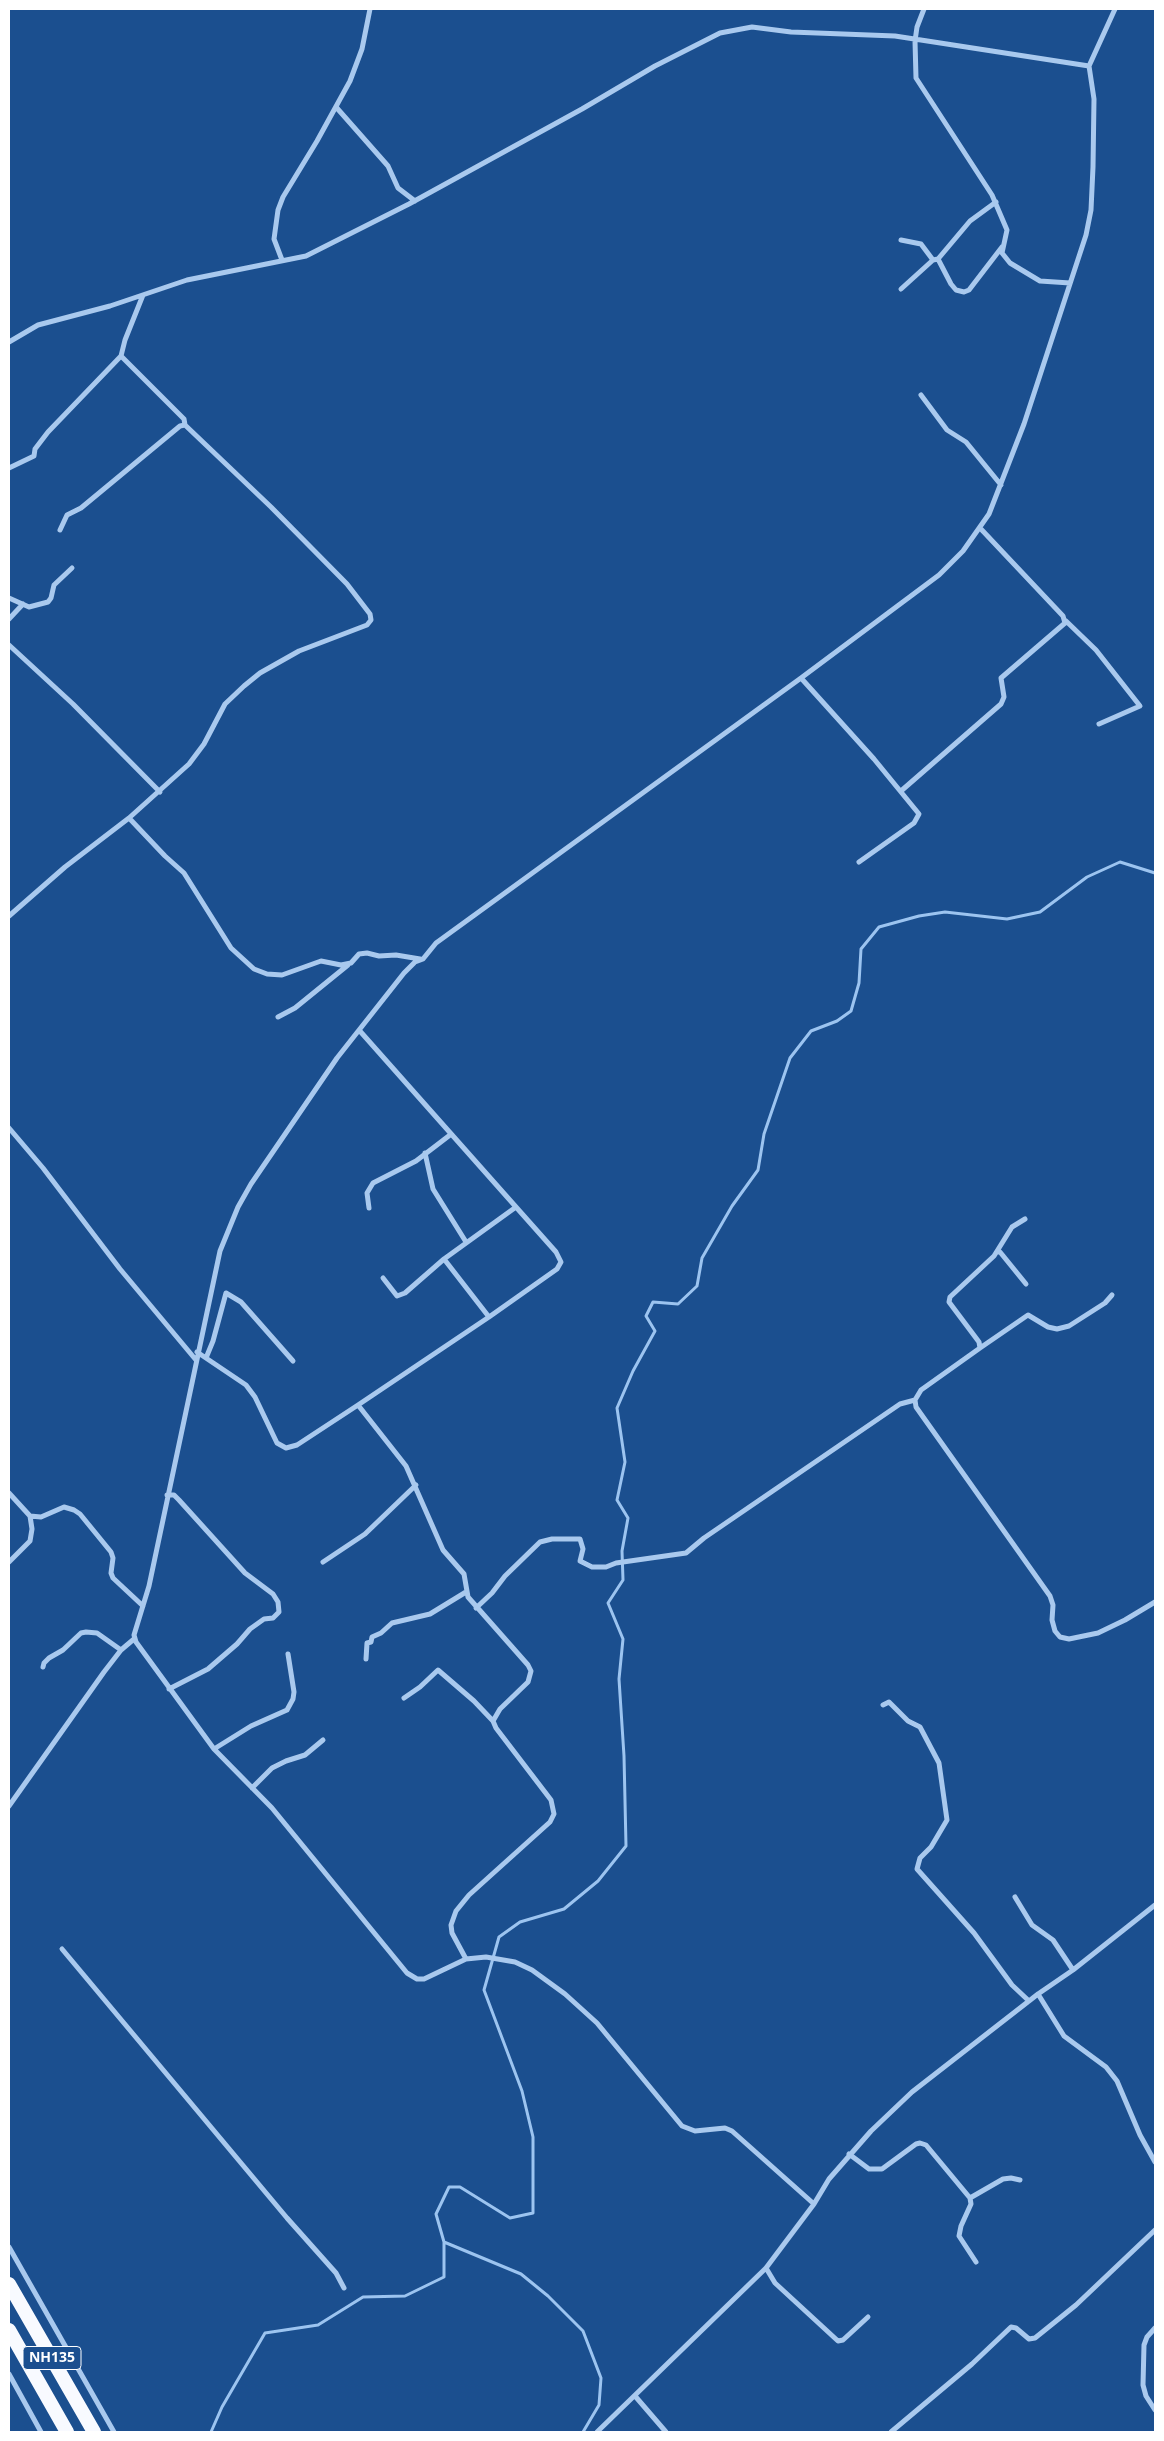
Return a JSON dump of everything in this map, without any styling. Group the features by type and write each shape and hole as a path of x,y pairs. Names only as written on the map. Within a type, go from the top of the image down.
{"highway":[{"name":"NH135","path":"9,2284 94,2432"},
{"name":"NH135","path":"9,2330 67,2432"}],"street":[{"path":"282,260 274,239 277,217 283,197 336,107 357,64 370,9"},
{"path":"924,9 914,50 918,84 983,179 996,202 1007,230 1002,246 1004,258 1032,278 1046,283 1070,282"},
{"path":"10,1802 78,1706 121,1650 134,1639 168,1495 220,1251 238,1207 272,1151 404,973 457,926 801,678 939,575 963,551 989,514 1001,485 1086,235 1092,196 1094,99 1089,66 1115,9"},
{"path":"9,342 38,325 187,280 306,256 415,201 582,109 655,66 720,33 752,27 915,40 1089,66"},
{"path":"336,107 388,166 398,188 415,201"},
{"path":"901,289 936,259 970,221 996,202"},
{"path":"901,240 921,244 936,259 956,290 964,292 974,284 1002,246"},
{"path":"9,468 34,456 35,449 48,432 121,356 142,295"},
{"path":"9,916 65,867 160,792 195,758 225,704 244,686 260,673 299,651 367,625 371,620 370,614 347,584 264,500 185,425 184,419 121,356"},
{"path":"921,396 947,430 966,442 1001,485"},
{"path":"60,530 67,515 81,508 180,426 185,425"},
{"path":"980,528 1066,621 1096,650 1140,706 1099,724"},
{"path":"9,598 29,607 50,600 54,585 72,568"},
{"path":"9,619 23,604"},
{"path":"902,792 1001,704 1004,697 1001,678 1066,621"},
{"path":"9,645 72,704 160,792"},
{"path":"801,678 917,810 918,818 858,862"},
{"path":"129,818 184,873 231,948 254,969 267,974 282,975 321,961 341,965 350,963"},
{"path":"278,1017 295,1008 359,954 396,955 422,959"},
{"path":"197,1352 238,1378 251,1390 277,1442 286,1448 296,1445 358,1405 489,1317 557,1269 561,1262 556,1252 450,1135 360,1031"},
{"path":"9,1128 43,1168 120,1269 196,1360"},
{"path":"370,1208 367,1193 373,1183 399,1172 450,1135"},
{"path":"425,1153 432,1189 466,1242"},
{"path":"383,1278 397,1296 404,1293 466,1242 516,1207"},
{"path":"980,1348 979,1342 949,1298 997,1252 1005,1236 1025,1219"},
{"path":"997,1252 1000,1252 1026,1284"},
{"path":"444,1259 489,1317"},
{"path":"206,1358 213,1341 226,1293 241,1302 293,1361"},
{"path":"1112,1295 1105,1303 1069,1326 1057,1329 1048,1327 1028,1315 921,1390 915,1400 916,1407 1050,1596 1053,1605 1052,1620 1055,1630 1060,1637 1069,1639 1098,1633 1119,1624 1155,1602"},
{"path":"476,1608 540,1542 552,1539 580,1540 583,1549 580,1560 592,1567 606,1567 616,1563 686,1553 704,1538 900,1404 915,1400"},
{"path":"358,1405 406,1466 443,1550 464,1574 466,1592 476,1608 528,1665 531,1671 528,1682 500,1709 493,1721"},
{"path":"323,1562 365,1534 416,1485"},
{"path":"9,1493 30,1516 32,1529 30,1542 9,1562"},
{"path":"168,1495 174,1495 180,1500 244,1573 273,1594 278,1602 280,1612 273,1618 264,1619 250,1629 237,1644 208,1669 169,1689"},
{"path":"30,1516 41,1516 64,1507 74,1510 114,1558 112,1578 143,1606"},
{"path":"366,1659 366,1643 371,1642 372,1638 382,1634 392,1622 430,1614 442,1609 466,1592"},
{"path":"43,1667 49,1658 63,1650 81,1633 97,1633 121,1650"},
{"path":"134,1639 214,1749 272,1808 407,1973 417,1979 424,1979 466,1959 486,1956 501,1958 532,1970 551,1982 596,2023 682,2126 695,2131 725,2128 732,2131 814,2204"},
{"path":"214,1749 251,1726 287,1710 293,1699 294,1692 288,1654"},
{"path":"404,1698 438,1670 474,1701 493,1721 496,1728 551,1800 555,1810 550,1822 469,1895 456,1911 451,1925 452,1932 466,1959"},
{"path":"883,1705 889,1702 908,1721 920,1727 939,1763 947,1820 931,1847 920,1858 917,1868 974,1933 1012,1984 1029,2001"},
{"path":"252,1788 272,1768 305,1755 323,1740"},
{"path":"1016,1898 1032,1925 1053,1940 1073,1970"},
{"path":"597,2432 766,2268 814,2204 829,2179 848,2154 912,2092 1038,1994 1073,1970 1155,1905"},
{"path":"62,1949 287,2218 336,2273 344,2288"},
{"path":"1038,1994 1064,2036 1113,2074 1146,2147 1155,2162"},
{"path":"848,2154 869,2169 882,2169 916,2144 923,2143 970,2198 971,2204 961,2226 959,2236 976,2262"},
{"path":"970,2198 1003,2179 1012,2178 1020,2180"},
{"path":"891,2432 972,2364 1010,2327 1016,2328 1029,2339 1035,2338 1076,2305 1155,2230"},
{"path":"9,2247 114,2432"},
{"path":"766,2268 776,2282 838,2341 843,2340 868,2317"},
{"path":"1155,2328 1147,2337 1144,2345 1143,2385 1146,2396 1155,2410"},
{"path":"9,2374 41,2432"},
{"path":"635,2396 666,2432"}],"waterway":[{"path":"211,2432 222,2407 265,2333 318,2325 363,2297 405,2296 444,2277 444,2242 436,2214 449,2187 460,2187 510,2218 533,2213 533,2137 522,2091 484,1990 499,1937 520,1922 564,1909 598,1881 626,1846 624,1756 619,1679 623,1639 608,1603 623,1580 622,1551 628,1518 617,1500 625,1462 617,1408 633,1371 655,1331 646,1316 653,1302 678,1304 697,1286 702,1258 732,1206 758,1170 764,1134 790,1058 811,1031 837,1021 851,1011 859,983 861,949 879,927 919,916 945,912 1007,919 1040,912 1087,877 1120,862 1155,873"},
{"path":"444,2242 521,2274 548,2296 583,2331 601,2378 599,2405 583,2432"}]}
